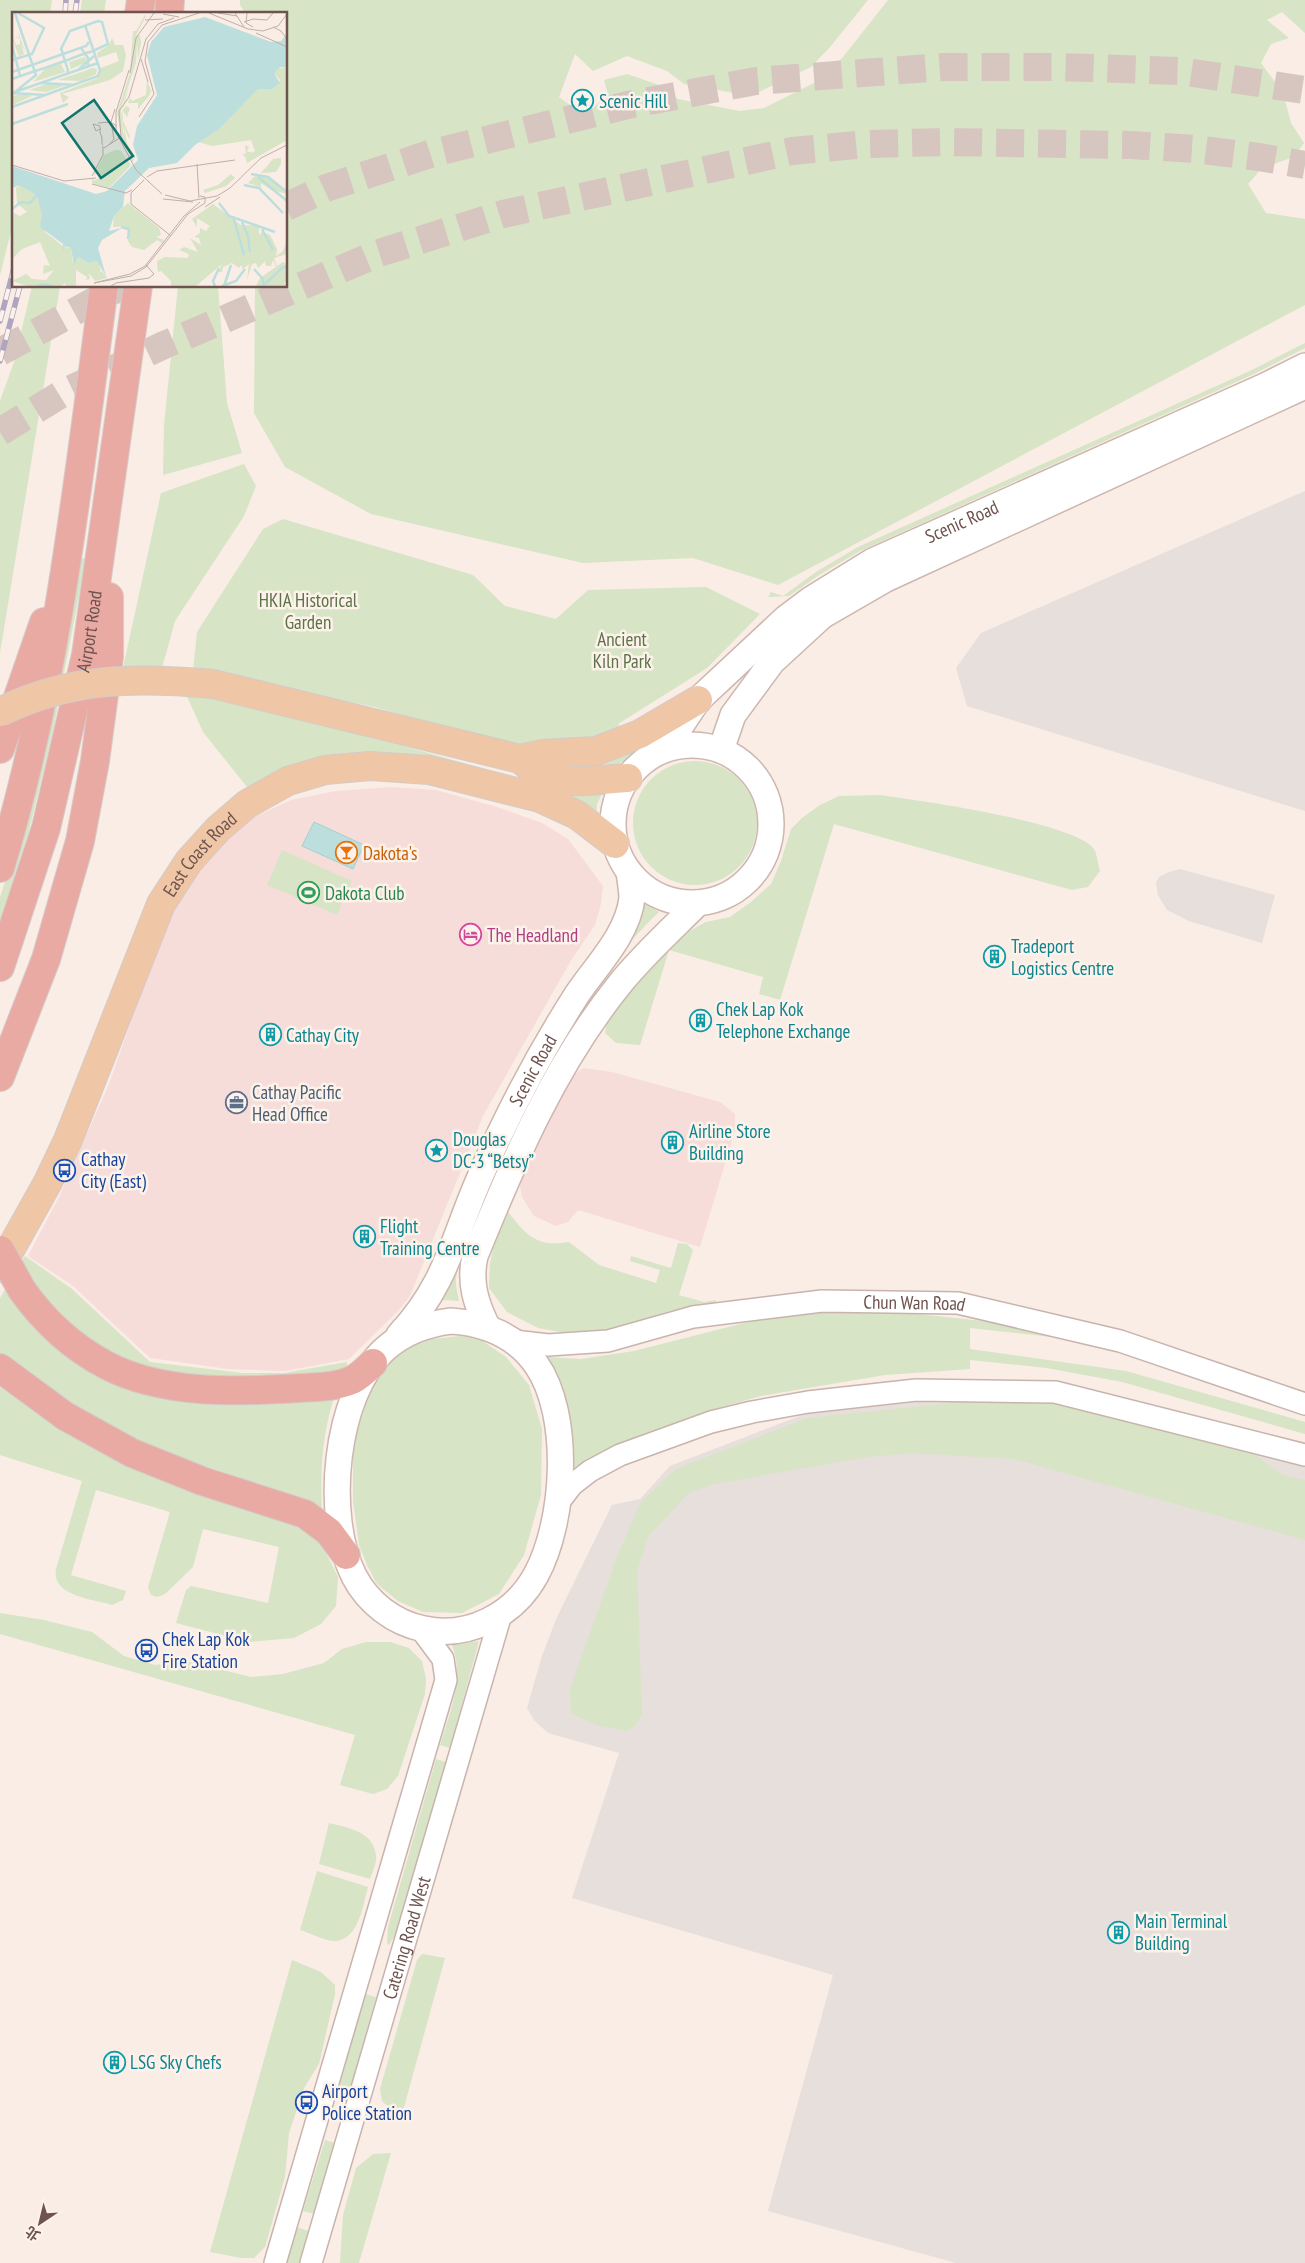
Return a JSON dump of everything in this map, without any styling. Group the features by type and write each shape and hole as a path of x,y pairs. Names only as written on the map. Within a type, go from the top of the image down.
{"highway":[{"name":"Airport Road","path":"0,868 20,802 38,727 54,643 104,288"},
{"name":"Airport Road","path":"0,967 46,828 86,655 108,512 138,288"},
{"path":"0,1077 46,959 81,832 95,761 109,656 108,512"},
{"path":"0,749 68,552"},
{"path":"0,1250 22,1290 33,1305 60,1333 91,1356 120,1371 157,1383 243,1390 328,1386 353,1379 379,1356"},
{"path":"0,1368 65,1416 132,1453 202,1481 306,1514 329,1532 346,1555"}],"main road":[{"name":"Scenic Road","path":"671,747 678,730 698,700 786,618 810,600 873,561 1265,386 1305,366"},
{"name":"Scenic Road","path":"721,750 733,715 753,686 772,662 822,616 886,578 1305,386"},
{"path":"0,712 48,693 101,681 149,679 213,684 520,759 540,775 550,778 586,781 628,778"},
{"path":"520,759 543,754 596,751 640,734 698,700"},
{"name":"Scenic Road","path":"697,745 721,750 736,758 748,768 762,788 771,821 768,845 760,865 745,883 726,896 698,903 671,900 657,895 643,886 629,872 615,844 612,824 614,809 618,796 628,778 644,761 671,747 697,745"},
{"name":"East Coast Road","path":"0,1268 48,1182 68,1140 161,904 189,860 218,829 247,804 288,781 326,770 370,766 429,770 540,798 577,815 615,844"},
{"name":"Scenic Road","path":"379,1356 411,1321 441,1277 478,1180 518,1097 566,1011 625,922 632,897 629,872"},
{"name":"Scenic Road","path":"488,1328 475,1298 472,1270 479,1247 525,1137 562,1065 586,1029 645,954 698,903"},
{"path":"464,1322 488,1328 514,1341 526,1352 541,1372 554,1407 560,1466 556,1506 547,1547 536,1575 514,1603 501,1614 479,1625 458,1631 420,1628 398,1620 378,1607 356,1579 346,1555 338,1507 339,1469 344,1434 353,1400 379,1356 417,1328 434,1323 464,1322"}],"street":[{"name":"Chun Wan Road","path":"514,1341 548,1345 608,1341 693,1317 822,1301 958,1303 1120,1341 1305,1404"},
{"path":"556,1506 572,1485 590,1471 620,1455 711,1422 752,1412 817,1401 916,1390 1054,1392 1305,1455"},
{"name":"Catering Road West","path":"311,2263 501,1614"},
{"name":"Catering Road West","path":"275,2263 446,1680 443,1659 420,1628"}],"shaded area":[{"path":"1305,491 1305,811 967,706 956,668 981,633"},
{"path":"391,787 436,790 497,807 542,823 568,839 603,886 601,904 595,925 570,962 483,1116 410,1296 397,1312 349,1359 285,1371 228,1369 150,1358 73,1286 28,1256 59,1197 109,1084 166,922 187,884 212,852 245,821 291,800 336,791"},
{"path":"1180,869 1275,895 1262,943 1189,921 1167,910 1158,895 1156,883 1159,877"},
{"path":"584,1068 612,1072 720,1102 735,1114 735,1130 700,1247 578,1210 568,1222 556,1226 534,1216 522,1197 519,1180 529,1154 572,1075"},
{"path":"972,1396 1074,1400 1305,1463 1305,2263 956,2263 768,2211 833,1975 572,1898 619,1753 548,1733 534,1720 527,1708 542,1656 557,1617 612,1505 640,1499 670,1466 805,1414"}],"green space":[{"path":"0,0 52,0 50,12 12,12 12,227 0,275"},
{"path":"82,0 106,0 104,12 80,12"},
{"path":"240,0 868,0 830,47 811,67 759,92 740,94 684,84 667,71 627,56 593,71 575,54 559,97 574,108 593,108 608,94 604,80 627,74 659,85 678,99 739,111 764,108 820,80 843,57 888,0 1305,0 1305,33 1282,12 1267,20 1289,38 1271,44 1261,63 1283,93 1291,123 1304,143 1294,157 1262,168 1248,184 1266,213 1305,219 1305,305 778,585 693,558 583,563 371,514 285,467 254,413 255,288 288,288 288,12 245,12 240,5"},
{"path":"32,288 60,288 0,653 0,401 14,362"},
{"path":"178,288 218,288 227,403 242,453 163,475 164,425"},
{"path":"1305,343 1305,348 1254,374 860,551 819,575 789,596 768,597 771,592 783,596 816,572 858,547 1252,370"},
{"path":"244,464 256,486 244,516 175,621 162,668 123,668 161,493"},
{"name":"HKIA Historical Garden","path":"283,519 473,575 505,606 556,619 588,590 706,587 760,614 707,668 618,724 624,731 594,740 525,748 484,740 375,707 193,671 197,632 263,529"},
{"path":"74,556 86,559 53,731 29,831 0,921 0,897 16,849"},
{"path":"186,694 211,698 396,744 561,790 603,792 597,804 596,819 493,778 278,771 247,787 203,732"},
{"path":"664,727 637,754 613,767 550,769"},
{"path":"695,761 719,765 739,779 753,799 757,823 753,847 739,867 719,881 695,885 671,881 651,867 637,847 633,823 637,799 651,779 671,765"},
{"path":"879,795 958,807 1027,821 1058,830 1081,839 1094,849 1100,871 1088,887 1072,890 834,824 780,1000 759,994 763,977 669,950 640,1045 616,1043 605,1033 608,1015 643,967 682,935 706,922 730,917 771,884 781,861 791,829 802,818 820,805 839,796"},
{"path":"282,850 352,881 337,915 267,885"},
{"path":"639,901 659,912 631,941 605,973 582,1007 539,1080 465,1245 456,1278 459,1301 444,1300 433,1305 503,1142"},
{"path":"506,1209 519,1226 540,1241 548,1243 569,1242 599,1265 656,1283 660,1270 630,1261 631,1256 671,1268 678,1243 687,1244 693,1250 679,1295 704,1302 716,1300 716,1304 669,1311 618,1328 583,1336 538,1328 507,1312 489,1288 490,1264 495,1236"},
{"path":"25,1256 72,1289 150,1362 242,1373 284,1373 347,1362 347,1367 314,1375 335,1394 327,1424 323,1452 321,1480 322,1511 289,1494 135,1443 291,1517 319,1539 338,1577 336,1606 321,1624 294,1638 249,1642 176,1623 186,1590 191,1586 268,1603 279,1547 203,1529 193,1567 165,1594 157,1597 151,1595 148,1587 170,1512 96,1490 71,1575 126,1591 123,1600 112,1605 75,1595 66,1591 60,1585 56,1578 56,1569 82,1481 0,1455 0,1298"},
{"path":"898,1312 983,1321 1061,1333 1060,1338 970,1328 970,1349 1126,1371 1305,1422 1305,1434 1122,1382 1047,1368 970,1360 970,1369 885,1375 761,1396 707,1411 615,1446 589,1458 572,1469 567,1413 562,1384 547,1357 581,1359 634,1351 756,1320 816,1313"},
{"path":"460,1336 481,1340 506,1357 529,1385 542,1429 541,1495 524,1555 499,1594 462,1613 423,1612 398,1601 377,1584 367,1565 359,1545 353,1501 353,1445 373,1381 403,1350 432,1339"},
{"path":"981,1400 1073,1405 1254,1454 1282,1475 1305,1480 1305,1540 1014,1459 911,1453 868,1457 714,1484 690,1492 649,1535 637,1572 642,1715 635,1726 627,1731 596,1725 571,1713 570,1689 617,1557 641,1502 676,1469 807,1418"},
{"path":"0,1613 44,1620 92,1632 124,1656 155,1665 186,1661 251,1677 283,1674 324,1663 342,1649 366,1642 390,1642 409,1648 422,1661 426,1679 425,1694 398,1776 387,1789 373,1794 340,1785 355,1735 0,1634"},
{"path":"479,1641 450,1748 440,1745 452,1708 457,1683 456,1658 452,1645"},
{"path":"436,1759 446,1762 398,1930 389,1945 387,1943 388,1927"},
{"path":"329,1823 359,1832 370,1841 374,1848 376,1859 370,1879 319,1864"},
{"path":"317,1871 368,1887 359,1920 350,1935 343,1939 331,1941 300,1930"},
{"path":"422,1954 445,1958 401,2118 382,2101 380,2089 417,1960"},
{"path":"292,1960 321,1972 335,1985 335,1994 319,2064 304,2088 289,2133 285,2177 265,2247 254,2258 241,2258 210,2252"},
{"path":"365,1994 376,1997 347,2101 336,2098"},
{"path":"325,2140 335,2143 315,2214 303,2211"},
{"path":"391,2153 359,2263 340,2263 343,2215 356,2168 373,2154"},
{"path":"296,2227 309,2231 300,2263 286,2263"}],"water":[{"path":"314,822 364,845 353,869 302,846"}],"tunnel":[{"path":"288,206 326,188 433,153 628,105 756,81 943,67 1061,67 1180,71 1305,90"},
{"path":"0,432 63,393 164,345 379,253 503,214 792,151 867,144 946,142 1131,145 1195,149 1305,165"},
{"path":"0,352 118,288"}],"railway":[{"path":"65,12 66,0"},
{"path":"75,12 77,0"},
{"path":"0,321 12,276"},
{"path":"0,361 19,288"}],"place":[{"name":"Scenic Hill","path":"583,101"},
{"name":"Dakota's","path":"347,853"},
{"name":"Dakota Club","path":"309,893"},
{"name":"The Headland","path":"471,935"},
{"name":"Tradeport Logistics Centre","path":"995,957"},
{"name":"Chek Lap Kok Telephone Exchange","path":"700,1020"},
{"name":"Cathay City","path":"270,1035"},
{"name":"Cathay Pacific Head Office","path":"236,1103"},
{"name":"Airline Store Building","path":"673,1142"},
{"name":"Douglas DC-3 “Betsy”","path":"437,1150"},
{"name":"Cathay City (East)","path":"65,1170"},
{"name":"Flight Training Centre","path":"364,1237"},
{"name":"Chek Lap Kok Fire Station","path":"146,1650"},
{"name":"Main Terminal Building","path":"1119,1932"},
{"name":"LSG Sky Chefs","path":"114,2062"},
{"name":"Airport Police Station","path":"306,2102"}],"park label":[{"name":"Ancient Kiln Park","path":"622,650"}]}
